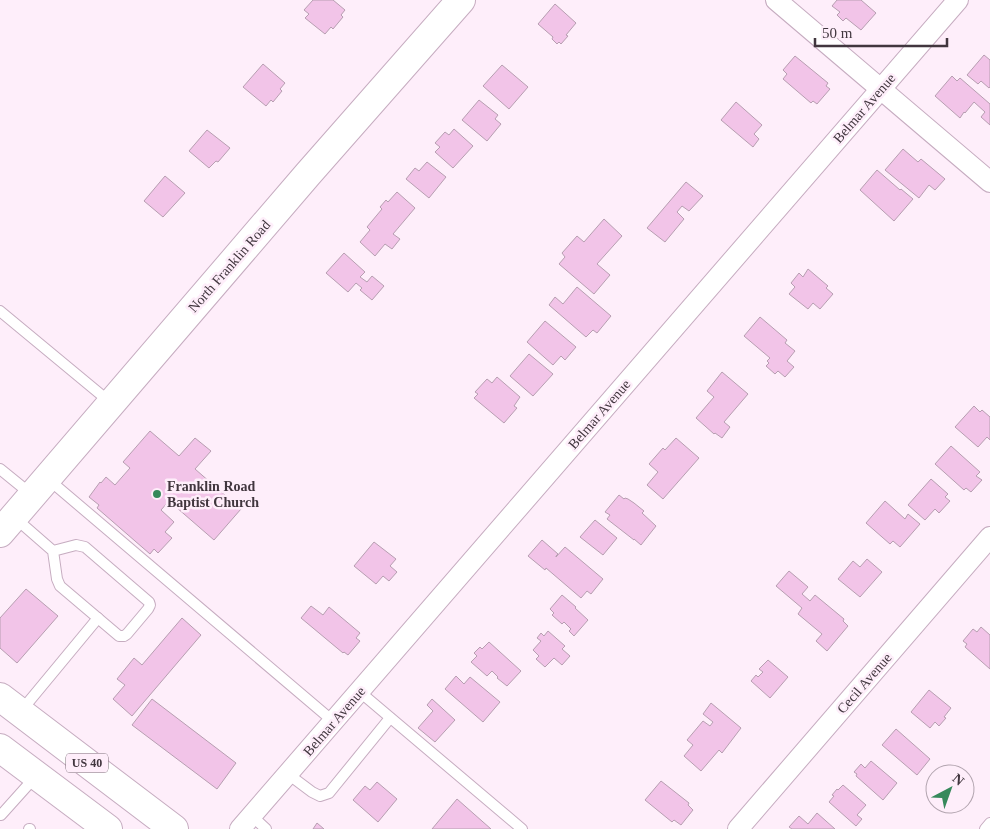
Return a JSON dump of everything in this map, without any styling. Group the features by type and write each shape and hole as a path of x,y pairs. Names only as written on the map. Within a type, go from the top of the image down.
{"main road":[{"name":"North Franklin Road","path":"7,525 308,174 461,0"},
{"name":"US 40","path":"10,704 174,829"},
{"name":"US 40","path":"0,748 108,829"}],"street":[{"path":"776,0 990,182"},
{"name":"Belmar Avenue","path":"253,825 288,774 958,0"},
{"name":"Cecil Avenue","path":"738,829 990,537"}],"lane":[{"path":"0,311 111,404"},
{"path":"0,469 40,487 334,722"},
{"path":"7,525 53,551 76,545 84,547 149,602 148,609 124,636 119,636 60,586 57,579 53,551"},
{"path":"10,704 98,618"},
{"path":"360,692 522,829"},
{"path":"288,774 320,796 329,793 390,718"},
{"path":"1,815 37,776"},
{"path":"985,829 990,823"}],"building":[{"path":"313,0 333,0 345,10 341,15 343,17 333,29 331,27 325,34 305,18 309,14 304,10"},
{"path":"837,0 861,0 876,13 861,30 846,18 843,21 837,15 840,12 832,6"},
{"path":"555,4 576,23 561,44 559,42 557,44 552,39 553,37 538,24"},
{"path":"984,55 990,60 989,88 981,81 978,84 967,75"},
{"path":"795,56 828,83 826,86 830,89 817,104 813,101 811,103 783,79 787,74 783,70"},
{"path":"263,64 285,83 280,89 282,91 273,102 271,100 266,106 243,87"},
{"path":"502,65 528,87 509,109 483,86"},
{"path":"952,76 957,81 960,78 990,104 990,125 981,117 985,112 974,102 960,118 935,96"},
{"path":"479,100 498,115 495,119 501,124 487,141 462,120"},
{"path":"736,102 762,125 754,134 759,139 753,147 721,120"},
{"path":"454,129 473,146 453,168 435,152 440,147 435,143 445,132 449,135"},
{"path":"207,130 230,148 218,162 216,161 209,168 189,151"},
{"path":"903,149 918,162 921,159 945,179 935,190 929,185 919,198 885,170"},
{"path":"427,162 446,177 429,198 406,179 415,168 419,171"},
{"path":"877,170 913,199 894,221 860,190"},
{"path":"165,176 185,193 163,217 144,201"},
{"path":"686,182 703,196 689,211 682,206 677,212 684,219 665,242 647,228"},
{"path":"397,192 415,208 393,234 400,239 392,249 385,244 375,256 360,242 370,230 367,227 382,209 380,207 386,200 388,202"},
{"path":"604,219 622,236 597,264 610,275 594,294 559,264 565,257 562,253 577,236 584,242"},
{"path":"344,253 365,272 360,277 367,282 372,276 384,286 372,300 360,290 362,288 356,283 348,292 326,273"},
{"path":"808,269 828,286 826,288 833,294 820,309 813,303 808,309 789,294 795,287 791,283 799,273 803,277"},
{"path":"577,287 611,316 597,333 593,330 586,337 549,305 555,297 563,304"},
{"path":"760,317 787,340 785,343 795,351 787,361 794,367 785,377 778,371 775,374 766,366 770,358 744,336"},
{"path":"545,321 576,347 565,360 561,356 553,365 527,342"},
{"path":"529,354 553,374 533,396 510,376"},
{"path":"722,372 748,394 724,422 730,427 722,438 714,434 696,418 714,397 707,391"},
{"path":"497,377 520,397 514,406 517,408 504,423 474,398 478,394 475,392 487,379 492,383"},
{"path":"974,406 980,412 982,410 990,417 990,440 987,437 978,447 955,427"},
{"name":"Franklin Road Baptist Church","path":"150,431 179,456 195,438 211,451 195,469 241,509 214,540 169,501 161,510 174,522 165,532 172,538 158,553 154,549 150,554 97,508 99,505 89,497 106,477 115,485 130,468 123,462"},
{"path":"676,438 699,458 663,499 647,485 658,472 649,464 663,448 665,450"},
{"path":"951,446 980,472 976,476 982,480 971,492 966,488 964,490 935,464"},
{"path":"931,479 948,494 945,497 950,501 939,513 935,509 925,520 908,505"},
{"path":"619,495 644,511 642,513 656,526 641,545 607,519 610,515 605,512"},
{"path":"885,501 905,519 908,514 920,524 900,547 893,541 890,544 866,523"},
{"path":"595,520 617,538 603,555 580,537"},
{"path":"542,540 558,554 556,557 565,547 603,579 591,594 587,591 581,598 546,568 545,570 528,556"},
{"path":"374,542 396,559 390,566 397,572 389,581 383,576 376,584 354,566"},
{"path":"867,559 882,572 860,597 838,579 853,561 860,567"},
{"path":"789,571 808,587 802,594 810,601 815,595 844,619 843,621 848,626 827,651 816,641 822,634 798,614 802,608 776,586"},
{"path":"26,589 58,616 17,663 0,648 0,618"},
{"path":"562,595 588,620 574,636 569,631 571,629 564,622 562,624 552,615 554,613 550,609"},
{"path":"311,606 323,615 329,607 360,633 356,638 360,641 348,655 343,653 301,618"},
{"path":"182,618 201,635 132,716 113,699 125,685 117,679 134,658 142,665"},
{"path":"981,627 990,635 990,669 965,647 967,644 963,641 973,629 977,632"},
{"path":"548,631 565,646 562,649 570,656 562,665 554,658 545,667 536,659 539,656 533,650 541,641 537,638 541,633 544,636"},
{"path":"489,642 521,671 507,686 492,671 487,676 471,662 477,656 474,653 480,647 482,649"},
{"path":"768,660 788,677 770,698 751,681 756,675 758,677 763,672 759,669"},
{"path":"456,676 464,684 470,677 500,702 483,722 445,689"},
{"path":"929,690 951,708 939,726 935,722 930,728 911,712"},
{"path":"152,699 236,763 217,789 132,725"},
{"path":"432,699 455,720 435,742 418,728 433,711 427,705"},
{"path":"711,703 741,728 722,753 719,750 701,771 684,756 693,745 687,740 703,721 710,726 713,722 703,714"},
{"path":"896,729 930,759 917,775 882,745"},
{"path":"871,761 897,783 883,800 854,772 861,764 865,768"},
{"path":"661,781 689,803 688,805 693,810 681,825 674,820 672,822 645,800"},
{"path":"377,782 397,799 378,822 353,800 365,786 370,790"},
{"path":"843,785 866,805 857,815 862,819 856,826 829,802 834,796 832,795"},
{"path":"457,799 491,829 432,829"},
{"path":"817,813 835,829 792,829 789,827 799,816 808,824"},
{"path":"317,823 324,829 313,829"}],"place":[{"name":"Franklin Road Baptist Church","path":"157,494"}]}
